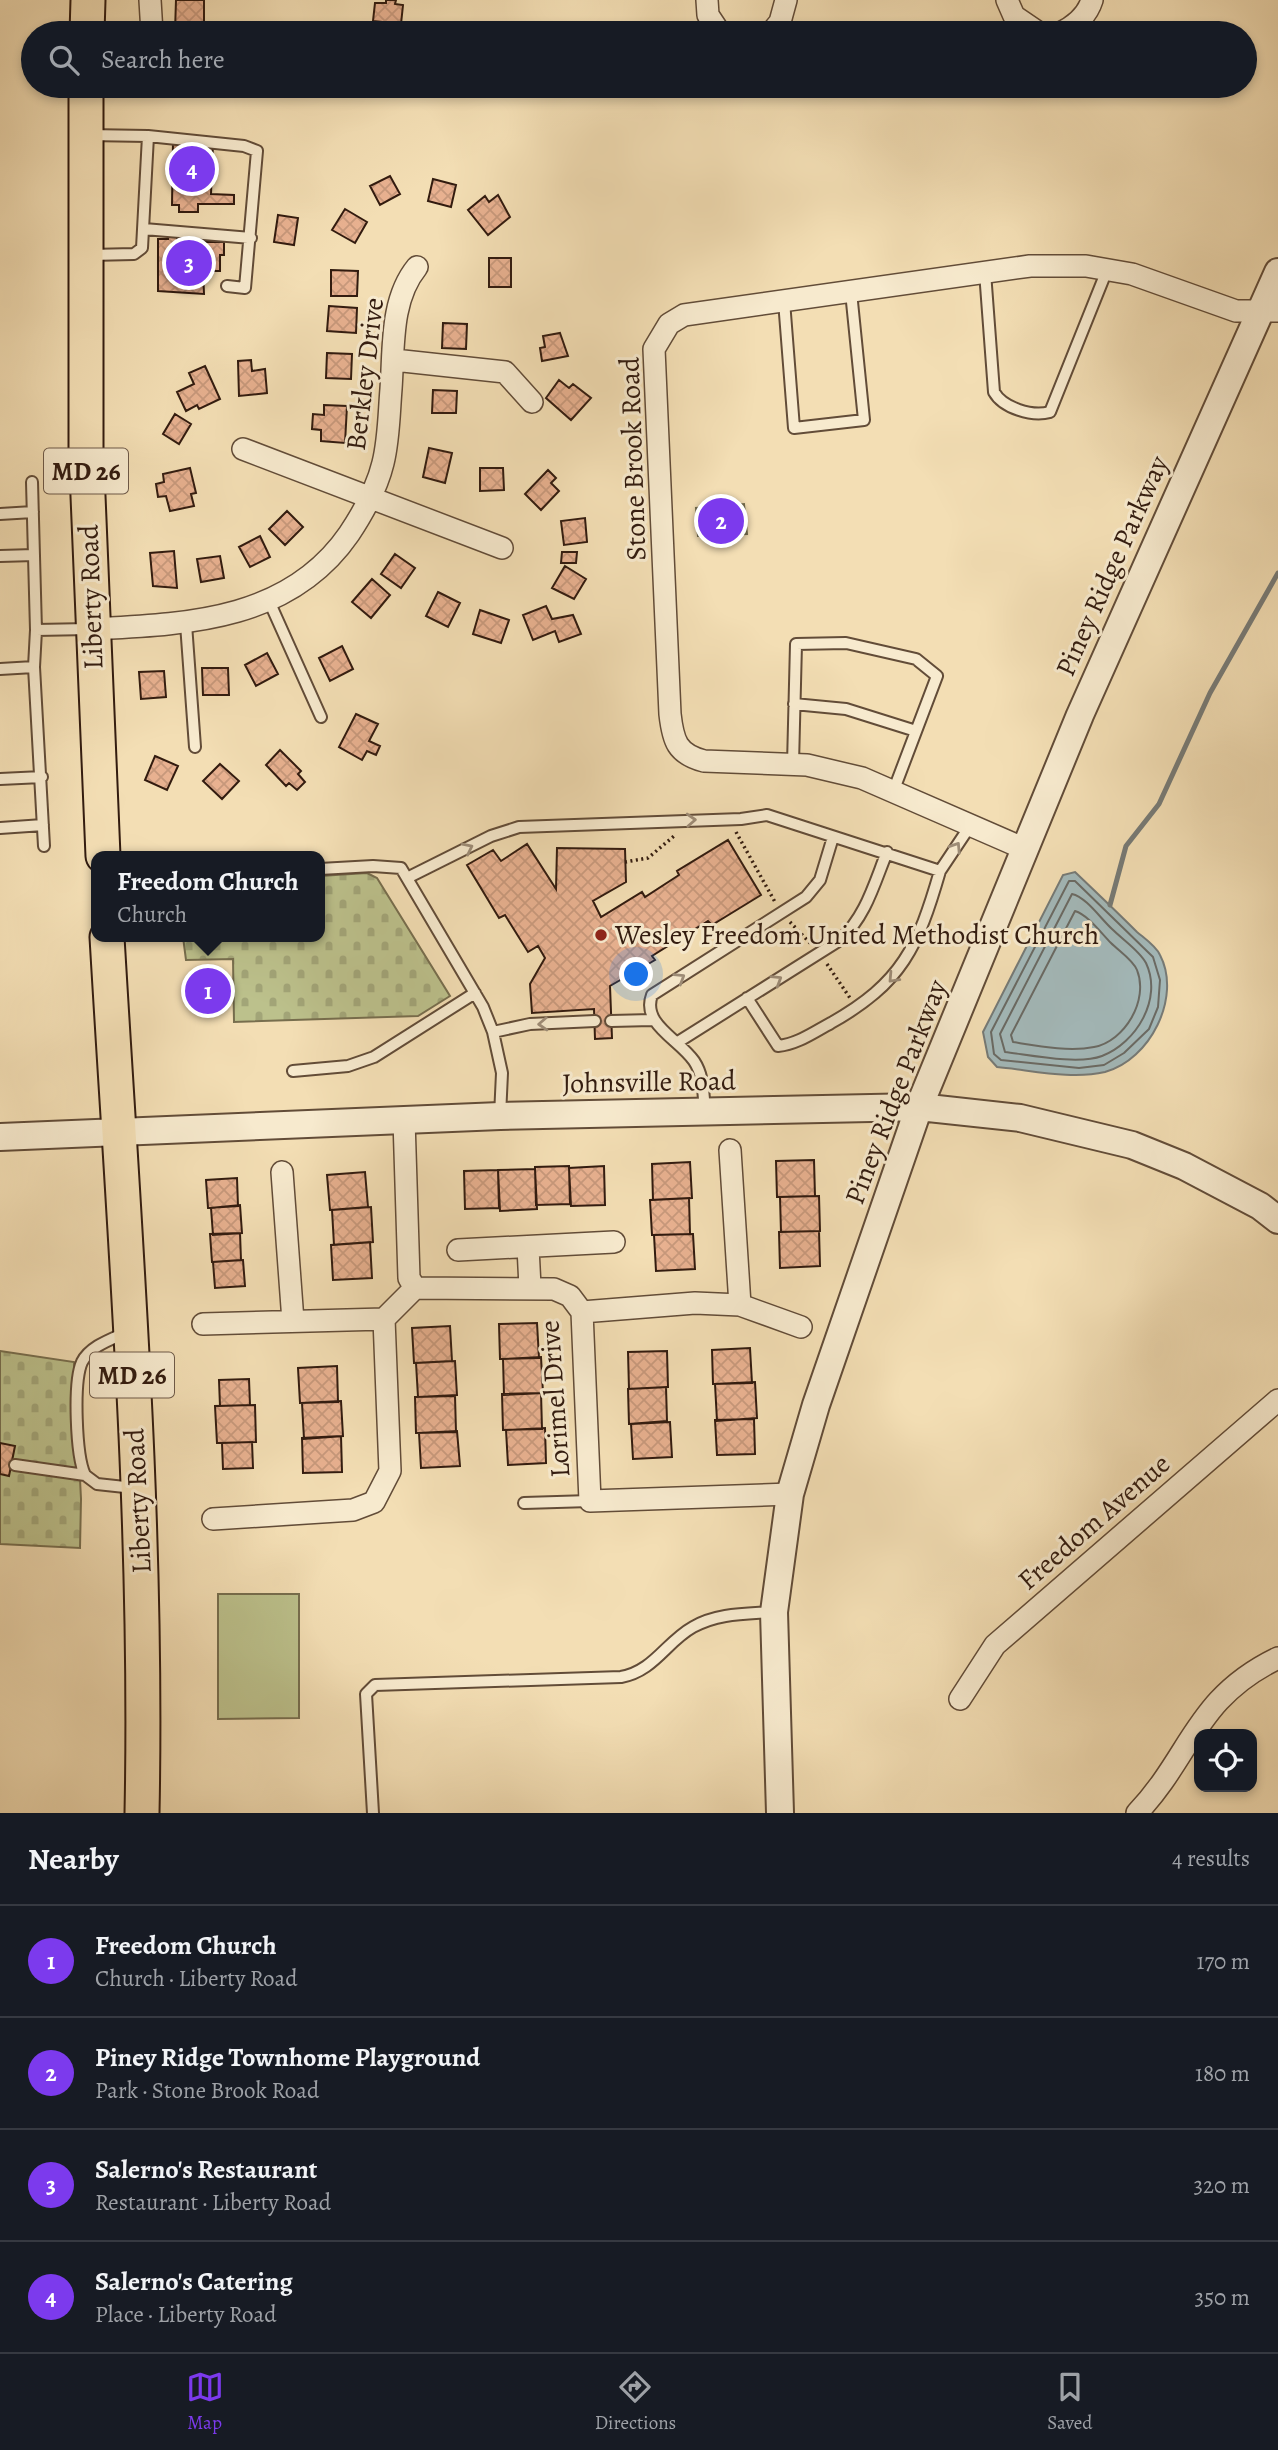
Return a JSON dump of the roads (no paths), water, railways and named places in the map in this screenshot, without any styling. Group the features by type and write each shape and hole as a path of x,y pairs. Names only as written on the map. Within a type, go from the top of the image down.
{"main road":[{"path":"87,21 88,0"},
{"name":"Liberty Road","path":"86,98 84,255 92,629 103,851"},
{"name":"Liberty Road","path":"107,942 138,1489 144,1671 142,1813"}],"street":[{"path":"150,0 151,21"},
{"path":"708,0 708,15 712,21"},
{"path":"780,21 786,0"},
{"path":"1007,0 1014,16 1021,21"},
{"path":"1079,21 1092,0"},
{"name":"Stone Brook Road","path":"1025,849 862,778 793,764 704,761 688,757 677,747 672,735 654,349 669,324 684,316 1030,266 1132,274 1236,311 1270,311"},
{"name":"Berkley Drive","path":"92,629 186,624 228,616 269,601 292,589 333,554 370,498 383,465 396,319 401,293 417,267"},
{"name":"Piney Ridge Parkway","path":"780,1813 774,1612 790,1494 816,1405 919,1107 1080,715 1270,311 1278,272"},
{"path":"394,360 505,372 532,402"},
{"path":"243,449 502,548"},
{"name":"Johnsville Road","path":"0,1138 118,1130 404,1119 919,1107 1020,1118 1132,1145 1184,1166 1260,1206 1278,1220"},
{"path":"203,1324 384,1319 415,1288 409,1279 404,1119"},
{"path":"730,1150 740,1305"},
{"path":"282,1172 293,1321"},
{"path":"458,1250 614,1242"},
{"path":"528,1247 530,1287"},
{"name":"Lorimel Drive","path":"415,1288 530,1287 562,1292 570,1296 582,1312 590,1501 790,1494"},
{"path":"582,1312 695,1303 740,1305 801,1327"},
{"path":"213,1519 353,1510 374,1502 390,1471 384,1319"},
{"name":"Freedom Avenue","path":"960,1699 995,1645 1278,1400"},
{"path":"1137,1813 1215,1703 1246,1676 1278,1658"}],"lane":[{"path":"84,135 148,136 254,148 258,158 245,288 227,286"},
{"path":"84,255 137,254 142,248 148,136"},
{"path":"144,229 251,238"},
{"path":"985,272 994,392 999,401 1038,415 1050,412 1107,270"},
{"path":"784,301 794,428 864,421 850,292"},
{"path":"32,482 36,631 34,667 44,846"},
{"path":"0,514 33,512"},
{"path":"0,556 34,555"},
{"path":"269,601 321,717"},
{"path":"186,624 195,747"},
{"path":"36,631 92,629"},
{"path":"793,764 796,644 846,643 916,659 937,676 893,792"},
{"path":"0,670 34,667"},
{"path":"794,705 846,709 916,731"},
{"path":"0,779 42,777"},
{"path":"407,878 491,836 519,827 741,819 767,815 940,871"},
{"path":"0,828 43,825"},
{"path":"747,998 778,1046 792,1045 857,1008 880,991 901,969 928,912 940,871 970,826"},
{"path":"705,1112 702,1075 678,1042 652,1020 648,1006 652,995 806,897 820,880 833,837"},
{"path":"678,1042 820,953 853,928 867,905 887,852"},
{"path":"325,869 373,866 401,869 475,993 493,1032 502,1073 500,1116"},
{"path":"293,1070 348,1066 374,1057 475,993"},
{"path":"611,1021 652,1020"},
{"path":"493,1032 530,1024 595,1021"},
{"path":"129,1330 95,1348 81,1363 80,1464 85,1475 97,1484 138,1489"},
{"path":"15,1465 85,1475"},
{"path":"524,1503 590,1501"},
{"path":"373,1813 366,1694 375,1685 606,1678 635,1674 650,1665 681,1635 707,1620 726,1615 774,1612"}],"water":[{"path":"1075,872 1153,945 1160,955 1166,972 1167,989 1158,1025 1136,1055 1105,1072 1065,1075 997,1067 988,1057 983,1032 1063,875"}],"waterway":[{"path":"1110,905 1126,846 1159,804 1210,693 1278,573"}],"place":[{"name":"Salerno's Catering","path":"192,169"},
{"name":"Salerno's Restaurant","path":"189,263"},
{"name":"Piney Ridge Townhome Playground","path":"721,521"},
{"name":"Wesley Freedom United Methodist Church","path":"601,935"},
{"name":"Freedom Church","path":"208,991"}]}
